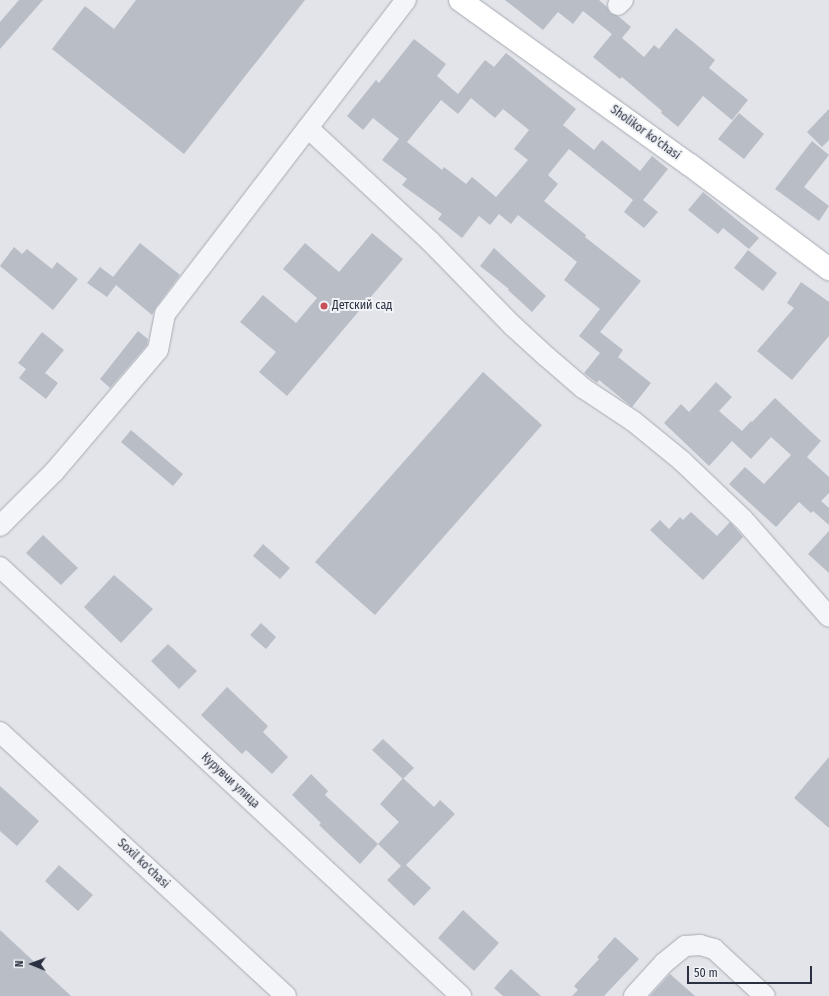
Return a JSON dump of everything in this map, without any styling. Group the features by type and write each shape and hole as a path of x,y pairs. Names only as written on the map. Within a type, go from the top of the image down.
{"street":[{"path":"0,526 54,472 158,350 165,314 406,0"},
{"name":"Sholikor ko'chasi","path":"460,0 690,165 829,269"},
{"path":"308,128 430,242 513,326 547,357 584,388 633,421 682,461 742,519 829,617"},
{"name":"Курувчи улица","path":"0,567 461,996"},
{"name":"Soxil ko'chasi","path":"0,732 286,996"},
{"path":"634,996 664,962 685,946 700,944 714,949 765,996"}],"building":[{"path":"19,0 43,0 0,49 0,22"},
{"path":"136,0 305,0 184,154 52,49 85,6 114,29"},
{"path":"505,0 599,0 607,7 610,13 618,16 631,27 622,38 644,57 654,45 659,49 676,28 715,60 709,68 748,100 732,120 703,96 678,127 661,113 662,111 622,77 620,79 593,57 612,34 583,11 573,24 558,12 543,30"},
{"path":"414,39 446,64 437,76 458,94 485,60 494,67 506,53 576,109 563,125 594,150 602,140 640,171 652,156 668,169 643,200 658,212 644,228 624,212 633,200 569,149 548,175 558,184 544,201 586,235 585,237 641,281 600,332 623,350 618,357 651,383 632,407 599,380 597,383 584,373 600,353 579,336 600,309 564,280 577,262 518,215 511,224 499,214 490,225 479,216 462,238 438,219 442,214 402,185 407,179 382,160 399,139 373,118 363,130 347,116 376,80 379,83","holes":["471,98 495,118 503,109 529,130 514,149 528,160 496,197 472,177 466,184 444,167 442,170 407,142 441,100 458,114"]},
{"path":"829,109 829,140 822,147 807,132"},
{"path":"739,113 764,134 744,159 718,139"},
{"path":"812,141 829,155 804,187 829,206 819,221 775,189"},
{"path":"703,192 759,238 749,249 723,228 718,234 688,210"},
{"path":"372,233 403,259 287,396 259,372 276,352 240,322 263,295 296,323 317,298 283,269 305,243 339,272"},
{"path":"140,243 180,275 156,307 152,315 116,285 107,297 87,283 100,267 113,277"},
{"path":"14,247 22,254 27,249 52,269 57,262 78,279 53,310 0,266"},
{"path":"494,248 546,296 532,312 508,290 509,289 480,266"},
{"path":"748,250 777,273 763,291 734,268"},
{"path":"801,282 829,302 829,336 792,380 757,351 794,308 787,303"},
{"path":"138,331 148,339 147,345 110,388 100,379"},
{"path":"42,332 64,350 45,373 58,383 46,399 19,378 26,369 18,363"},
{"path":"483,372 542,425 375,615 315,562"},
{"path":"716,382 732,397 719,411 742,431 775,398 821,441 807,457 829,477 829,493 821,501 829,508 829,525 813,511 811,513 799,502 776,527 729,484 745,467 764,484 791,455 771,437 751,459 732,441 709,466 664,423 681,404 689,412"},
{"path":"131,430 183,474 173,486 121,442"},
{"path":"691,512 717,536 730,522 743,537 703,580 650,530 660,520 669,529 680,517 683,520"},
{"path":"829,531 829,573 808,554"},
{"path":"43,535 78,568 61,585 26,553"},
{"path":"263,544 290,568 280,579 253,556"},
{"path":"114,575 153,609 121,643 84,607"},
{"path":"261,623 276,637 266,649 250,635"},
{"path":"168,644 197,671 179,689 151,661"},
{"path":"227,687 268,726 263,732 288,757 272,774 246,750 242,754 201,715"},
{"path":"383,739 414,768 403,779 372,750"},
{"path":"829,757 829,828 794,798"},
{"path":"311,774 328,791 325,795 378,844 360,864 319,825 321,823 292,795"},
{"path":"403,778 434,807 440,800 455,814 406,865 431,888 414,906 387,880 401,866 378,844 399,822 380,804"},
{"path":"0,786 39,821 17,846 0,831"},
{"path":"59,865 93,895 78,911 45,881"},
{"path":"463,910 499,943 474,971 438,938"},
{"path":"0,930 71,996 0,996"},
{"path":"615,937 639,959 604,996 572,996 578,990 574,986 599,959 597,957"},
{"path":"511,969 541,996 503,996 494,988"},
{"path":"670,974 695,996 650,996"}],"place":[{"name":"Детский сад","path":"324,306"}]}
